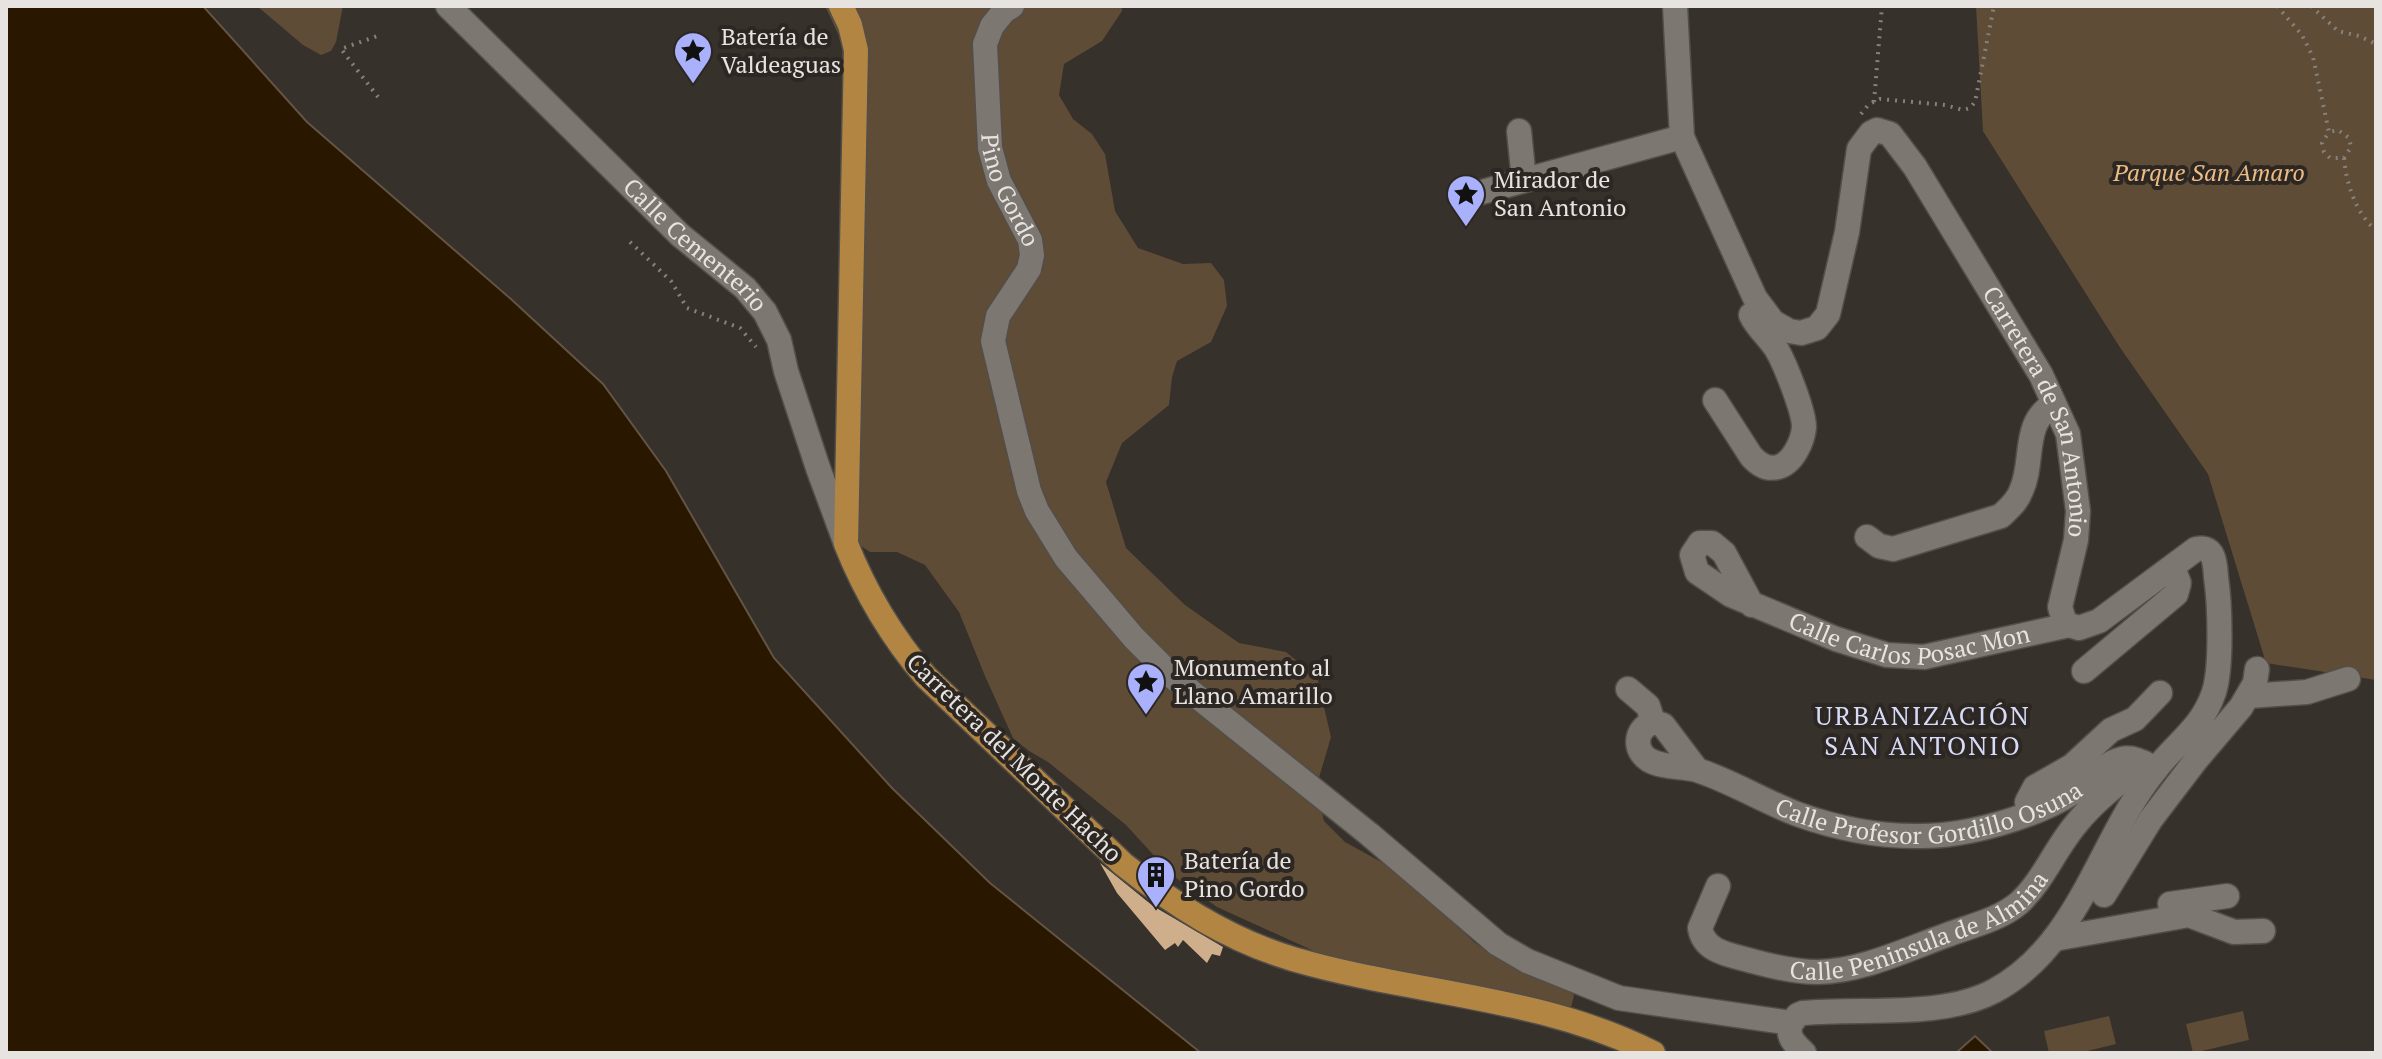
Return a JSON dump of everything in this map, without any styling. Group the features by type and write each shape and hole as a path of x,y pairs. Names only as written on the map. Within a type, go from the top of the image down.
{"main road":[{"name":"Carretera del Monte Hacho","path":"841,6 856,50 846,544 860,580 901,647 926,677 1123,864 1155,889 1228,934 1292,958 1566,1018 1624,1038 1653,1053"}],"street":[{"name":"Calle Cementerio","path":"448,6 680,235 745,288 765,312 779,340 846,544"},
{"name":"Pino Gordo","path":"1012,6 992,26 985,44 990,148 999,181 1030,240 1032,255 1029,269 998,316 993,341 1023,470 1037,511 1066,558 1134,638 1174,678 1369,834 1498,944 1527,961 1619,998 1791,1023"},
{"name":"Carretera de San Antonio","path":"1675,6 1682,137 1755,298 1773,322 1789,331 1801,333 1809,331 1828,314 1847,232 1859,149 1871,133 1877,130 1890,134 1915,167 2041,375 2068,434 2078,511 2076,540 2060,607 2069,625"},
{"path":"1519,131 1524,180"},
{"path":"1482,192 1682,137"},
{"path":"1715,400 1758,464 1778,467 1788,462 1802,437 1803,418 1781,358 1750,314 1755,298"},
{"path":"1867,537 1879,546 1893,549 2001,516 2014,504 2023,489 2035,423 2046,408 2054,404"},
{"path":"2069,625 2079,628 2099,621 2196,549 2203,548 2214,556 2219,669 2215,690 2196,728 2150,766 2141,813 2104,895"},
{"path":"2084,671 2176,594 2179,583 2173,568"},
{"name":"Calle Carlos Posac Mon","path":"1752,605 1836,639 1887,655 1905,657 1947,653 2069,625"},
{"path":"1804,1053 1791,1040 1789,1029 1791,1023 1803,1013 1942,1007 1967,1002 1991,993 2033,964 2054,939 2141,813 2249,696 2257,669"},
{"path":"2249,696 2307,692 2348,679"},
{"path":"1628,689 1648,706 1653,722"},
{"path":"2029,813 2027,802 2035,787 2072,766 2111,730 2135,719 2160,693"},
{"name":"Calle Profesor Gordillo Osuna","path":"1697,770 1663,725 1653,722 1642,729 1638,736 1646,758 1697,770 1796,813 1834,825 1920,837 1968,832 2029,813 2069,795 2113,762 2128,758 2150,766"},
{"name":"Calle Peninsula de Almina","path":"1718,886 1700,928 1709,947 1796,971 1840,970 1861,965 2000,915 2015,905 2029,893 2087,811 2150,766"},
{"path":"2068,918 2227,896"},
{"path":"2054,939 2189,915 2234,932 2263,931"}],"path":[{"path":"1874,102 1882,6"},
{"path":"2277,6 2302,35 2313,57 2329,132"},
{"path":"2311,6 2338,31 2376,44"},
{"path":"378,97 341,49 380,35"},
{"path":"2344,158 2330,158 2324,152 2323,139 2329,132 2338,130 2349,138 2351,147 2344,158 2351,191 2366,220 2376,230"},
{"path":"630,242 671,281 687,308 740,328 759,350"}],"green space":[{"path":"257,6 343,6 336,42 331,51 321,55 303,45"},
{"path":"825,6 1122,6 1122,11 1102,41 1064,64 1059,95 1073,119 1092,134 1105,154 1115,211 1138,248 1183,264 1211,263 1224,280 1227,306 1211,342 1177,361 1169,405 1122,443 1106,482 1126,548 1185,605 1239,643 1286,652 1317,677 1331,737 1316,788 1324,821 1345,842 1403,874 1474,942 1491,954 1571,991 1574,995 1571,1008 1557,1020 1338,962 1217,907 1172,875 1126,825 1013,738 959,612 925,565 897,552 870,552 852,540 847,100 841,40"},
{"name":"Parque San Amaro","path":"1976,6 2376,6 2376,680 2266,663 2208,474 2119,346 1983,131"},
{"path":"2243,1011 2249,1040 2193,1053 2186,1024"},
{"path":"2109,1016 2116,1044 2079,1053 2049,1053 2044,1031"}],"shaded area":[{"path":"6,6 203,6 307,122 512,300 603,384 666,471 774,658 892,788 990,883 1201,1053 6,1053"},
{"path":"1975,1036 1993,1053 1956,1053"}],"building":[{"path":"1100,863 1153,906 1223,947 1220,956 1212,954 1207,963 1183,940 1178,947 1175,943 1165,950 1117,893"}],"place":[{"name":"Batería de Valdeaguas","path":"693,85"},
{"name":"Mirador de San Antonio","path":"1466,228"},
{"name":"Monumento al Llano Amarillo","path":"1146,716"},
{"name":"Batería de Pino Gordo","path":"1156,909"}],"district":[{"name":"URBANIZACIÓN SAN ANTONIO","path":"1923,731"}]}
